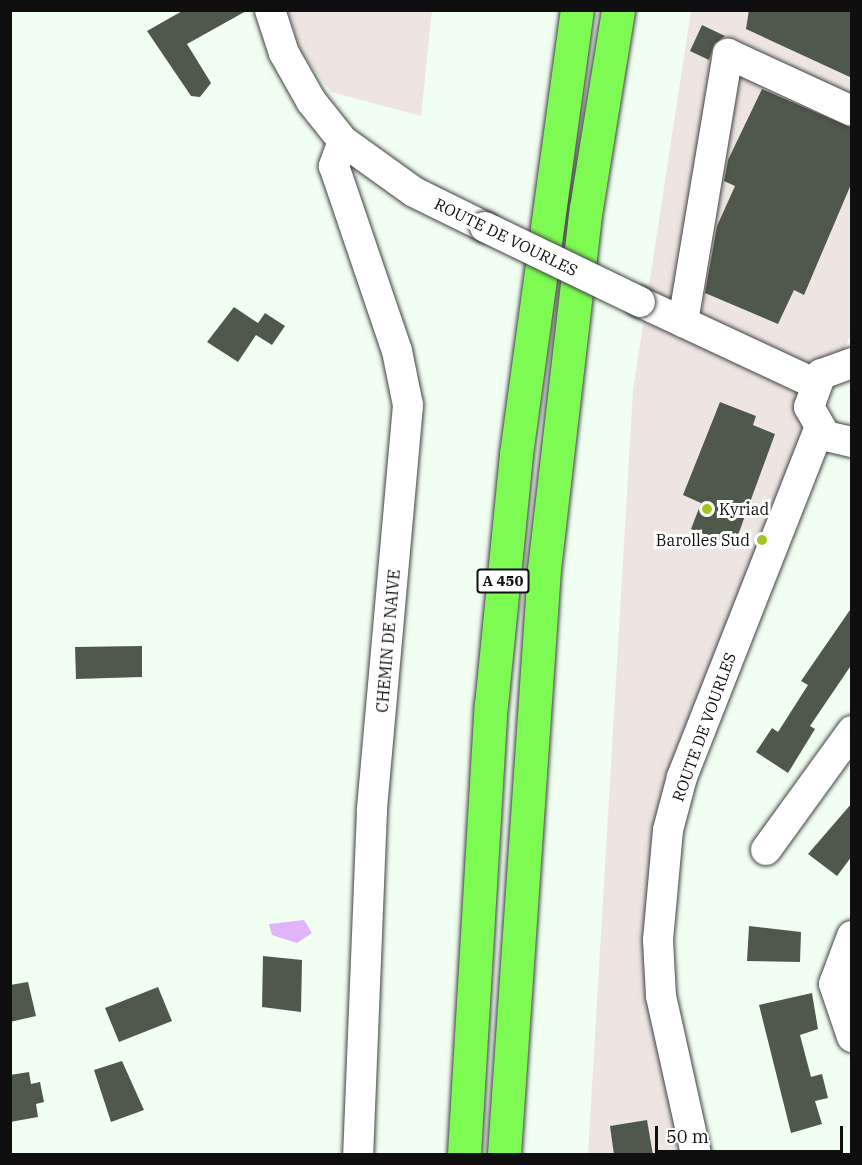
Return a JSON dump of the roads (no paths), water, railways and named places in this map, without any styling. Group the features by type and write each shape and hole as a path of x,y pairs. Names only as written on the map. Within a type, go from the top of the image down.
{"highway":[{"name":"A 450","path":"464,1155 490,705 518,442 577,10"},
{"name":"A 450","path":"504,1155 544,569 586,208 618,10"}],"street":[{"name":"ROUTE DE VOURLES","path":"270,10 284,53 311,100 343,141 414,192 485,228 814,383"},
{"path":"682,322 728,54 852,111"},
{"name":"CHEMIN DE NAIVE","path":"343,141 334,166 397,351 408,405 372,810 358,1155"},
{"path":"848,356 814,383 809,407 819,429 849,442"},
{"name":"ROUTE DE VOURLES","path":"696,1155 661,996 662,875 682,777 819,429"},
{"name":"ROUTE DE VOURLES","path":"783,519 849,442"},
{"path":"765,850 852,730"},
{"path":"852,936 834,984 852,1037"}],"place":[{"name":"Kyriad","path":"707,509"},
{"name":"Barolles Sud","path":"762,540"}]}
